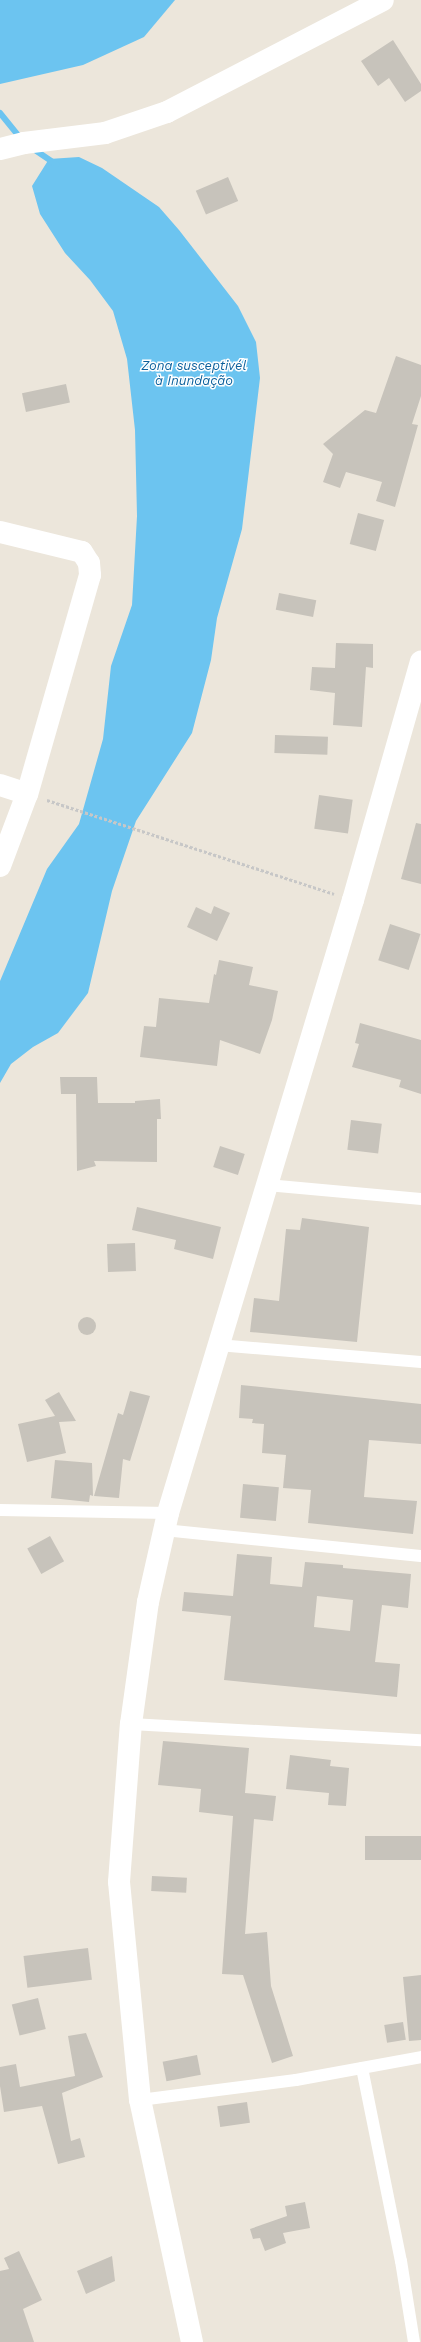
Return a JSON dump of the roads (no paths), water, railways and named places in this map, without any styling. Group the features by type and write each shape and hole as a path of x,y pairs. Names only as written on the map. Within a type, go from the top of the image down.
{"main road":[{"path":"0,149 24,143 105,133 167,112 264,60 384,0"},
{"path":"0,532 82,552 89,563 90,574 27,794 0,866"},
{"path":"192,2342 140,2100 119,1882 131,1724 148,1602 166,1521 353,900 421,661"},
{"path":"0,785 27,794"}],"lane":[{"path":"267,1185 421,1199"},
{"path":"218,1345 421,1362"},
{"path":"0,1510 166,1521 421,1556"},
{"path":"131,1724 421,1740"},
{"path":"140,2100 296,2080 421,2057"},
{"path":"362,2068 401,2261 414,2342"}],"water":[{"path":"0,0 175,0 144,37 83,65 0,84"},
{"name":"Zona susceptivél à Inundação","path":"79,157 102,168 159,207 179,230 238,306 256,342 260,378 242,529 217,618 211,660 192,733 136,821 112,891 88,993 58,1033 33,1047 11,1064 0,1083 0,981 47,869 79,824 103,739 111,666 132,605 137,516 135,430 127,359 113,311 90,280 65,253 40,214 32,186 49,159"}],"waterway":[{"path":"0,113 22,140"},
{"path":"32,148 56,164"}]}
